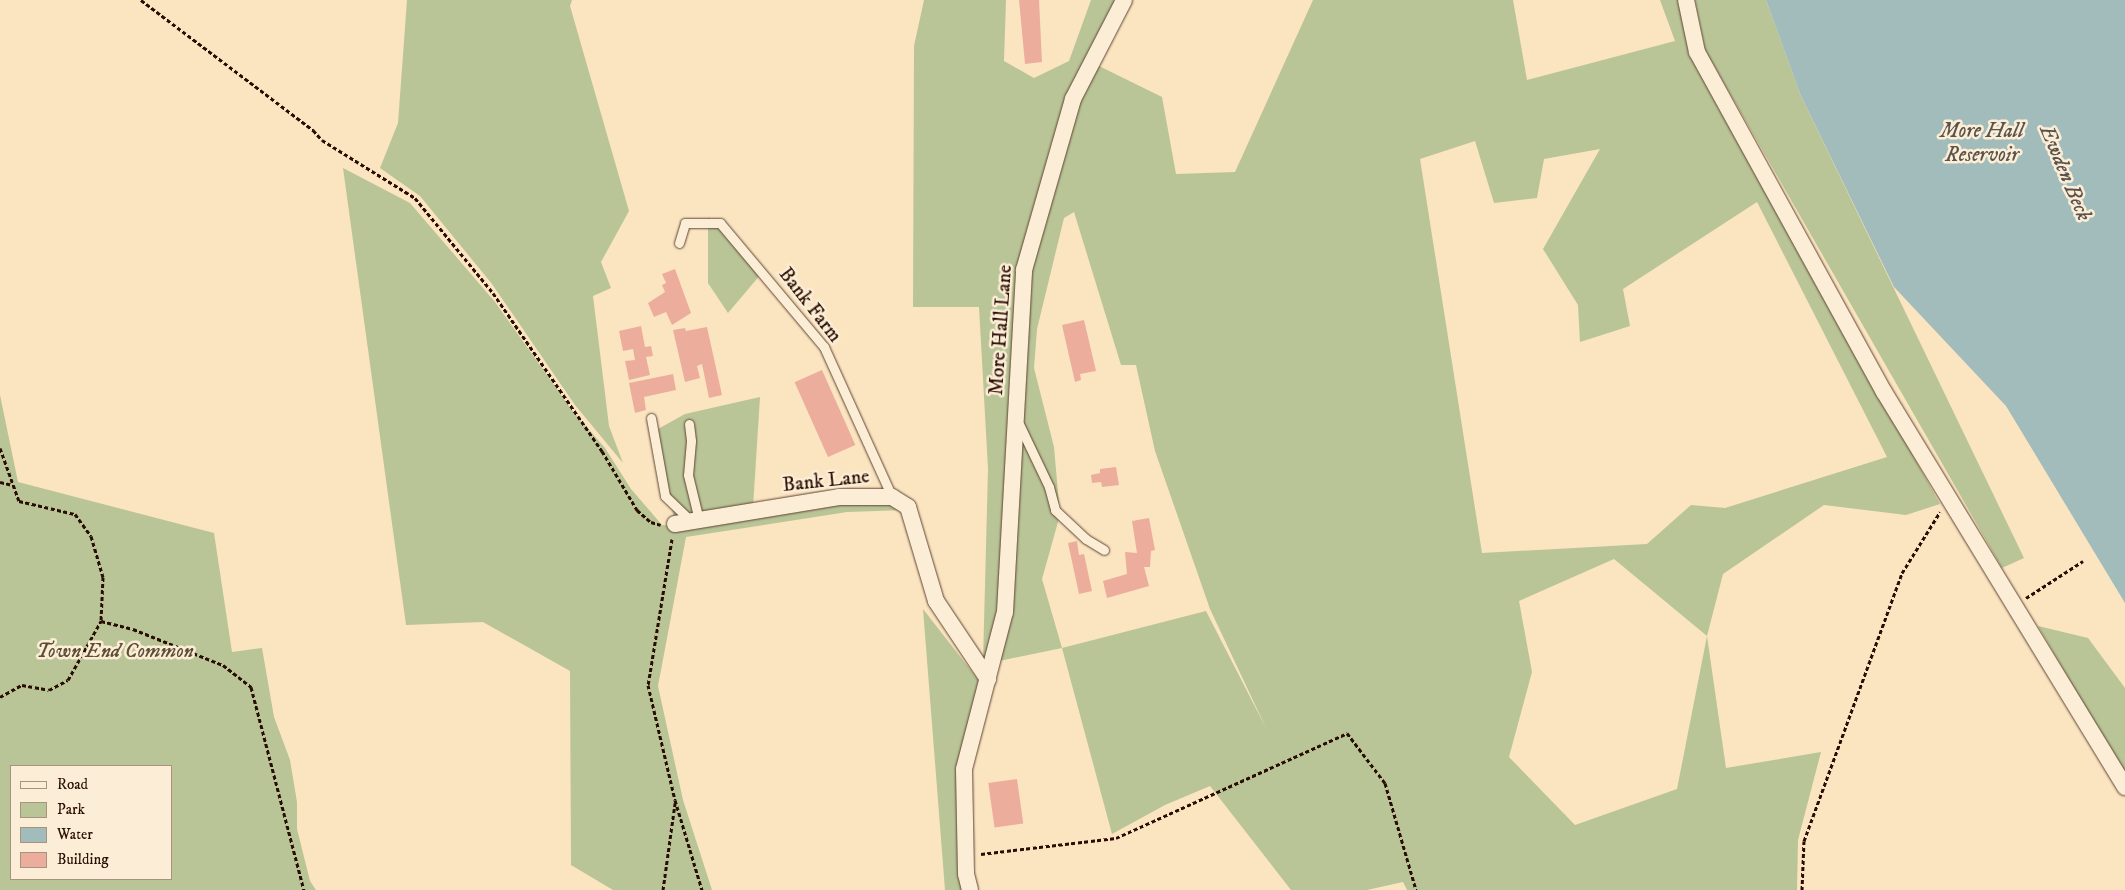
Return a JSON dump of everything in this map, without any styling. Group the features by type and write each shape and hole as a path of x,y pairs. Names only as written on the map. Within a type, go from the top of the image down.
{"street":[{"name":"More Hall Lane","path":"970,890 965,855 964,769 1005,612 1024,270 1073,99 1124,0"},
{"path":"1686,0 1697,52 1884,392 2125,787"},
{"name":"Bank Lane","path":"675,524 839,497 892,497 908,507 936,601 988,679"}],"lane":[{"name":"Bank Farm","path":"679,243 685,223 720,223 824,347 892,497"},
{"path":"651,418 666,496 695,521"},
{"path":"1016,418 1049,487 1055,510 1086,539 1104,550"},
{"path":"689,424 691,442 688,475 695,521"}],"path":[{"path":"141,0 313,130 322,140 415,198 493,293 602,451 638,510 651,522 675,524 648,685 675,800 702,890"},
{"path":"0,448 19,501 74,514 91,536 103,577 102,621 68,680 49,690 22,685 0,697"},
{"path":"0,482 13,484"},
{"path":"1802,890 1804,841 1902,572 1936,515 1951,503"},
{"path":"2015,605 2083,561"},
{"path":"102,621 133,629 223,665 251,687 304,890"},
{"path":"965,855 1116,838 1347,733 1384,783 1416,890"},
{"path":"664,890 675,800"}],"green space":[{"path":"407,0 572,0 570,6 629,211 601,262 611,288 593,296 609,426 623,463 575,405 492,284 420,196 380,168 398,123"},
{"path":"924,0 1006,0 1004,61 1034,78 1069,61 1091,0 1117,0 1019,270 998,614 983,662 988,469 979,307 913,307 914,46"},
{"path":"1313,0 1513,0 1527,80 1675,41 1660,0 1680,0 1690,54 1940,504 1906,515 1824,505 1723,574 1707,636 1726,768 1821,752 1798,840 1797,890 1407,890 1403,882 1367,890 1291,890 1210,786 1165,805 1112,834 1062,648 999,661 1029,270 1077,101 1097,65 1162,97 1176,174 1235,172","holes":["1475,141 1494,203 1537,198 1544,159 1600,149 1543,249 1578,305 1580,342 1630,326 1623,289 1757,202 1887,457 1725,508 1691,505 1647,544 1482,553 1420,159","1074,212 1121,365 1136,365 1155,451 1210,609 1266,728 1206,611 1062,648 1042,579 1060,515 1054,447 1034,368 1037,329 1064,218","1614,559 1707,636 1677,789 1575,825 1509,757 1532,672 1519,601"]},
{"path":"1695,0 1766,0 1801,96 2024,558 2002,568 1705,50"},
{"path":"343,168 410,203 495,302 571,409 605,448 631,489 662,525 677,526 839,500 889,499 905,510 847,512 686,537 658,686 683,800 712,890 613,890 571,865 570,671 483,622 406,625"},
{"path":"708,217 761,274 728,313 708,283"},
{"name":"Town End Common","path":"0,395 18,482 214,533 232,652 262,648 274,717 290,760 297,802 297,829 310,881 316,890 0,890"},
{"path":"760,397 753,507 674,520 658,429 685,414"},
{"path":"923,609 980,682 958,771 969,890 945,890"},
{"path":"2038,626 2088,638 2125,688 2125,775"}],"water":[{"name":"More Hall Reservoir","path":"1766,0 2125,0 2125,603 2006,406 1894,287 1801,96"}],"building":[{"path":"1019,0 1039,0 1042,62 1025,64"},
{"path":"675,269 691,313 672,325 666,312 654,317 648,303 665,292 662,285 666,283 662,274"},
{"path":"1084,320 1096,371 1080,374 1081,380 1075,382 1062,325"},
{"path":"641,326 645,347 651,346 653,356 646,357 650,375 629,380 625,361 635,360 633,349 623,351 619,331"},
{"path":"707,327 722,395 709,398 702,364 697,366 700,378 685,382 673,330 685,328 686,331"},
{"path":"822,370 855,445 828,457 795,382"},
{"path":"673,374 676,390 644,397 646,410 635,413 629,383"},
{"path":"1116,467 1119,485 1102,487 1101,482 1092,483 1091,475 1100,473 1100,469"},
{"path":"1149,518 1155,550 1151,551 1150,567 1144,567 1149,586 1107,598 1103,581 1127,574 1125,552 1137,553 1132,521"},
{"path":"1077,541 1079,555 1084,554 1092,591 1079,594 1068,543"},
{"path":"1017,779 1023,824 995,828 988,783"}],"water label":[{"name":"Ewden Beck","path":"2065,173"}]}
